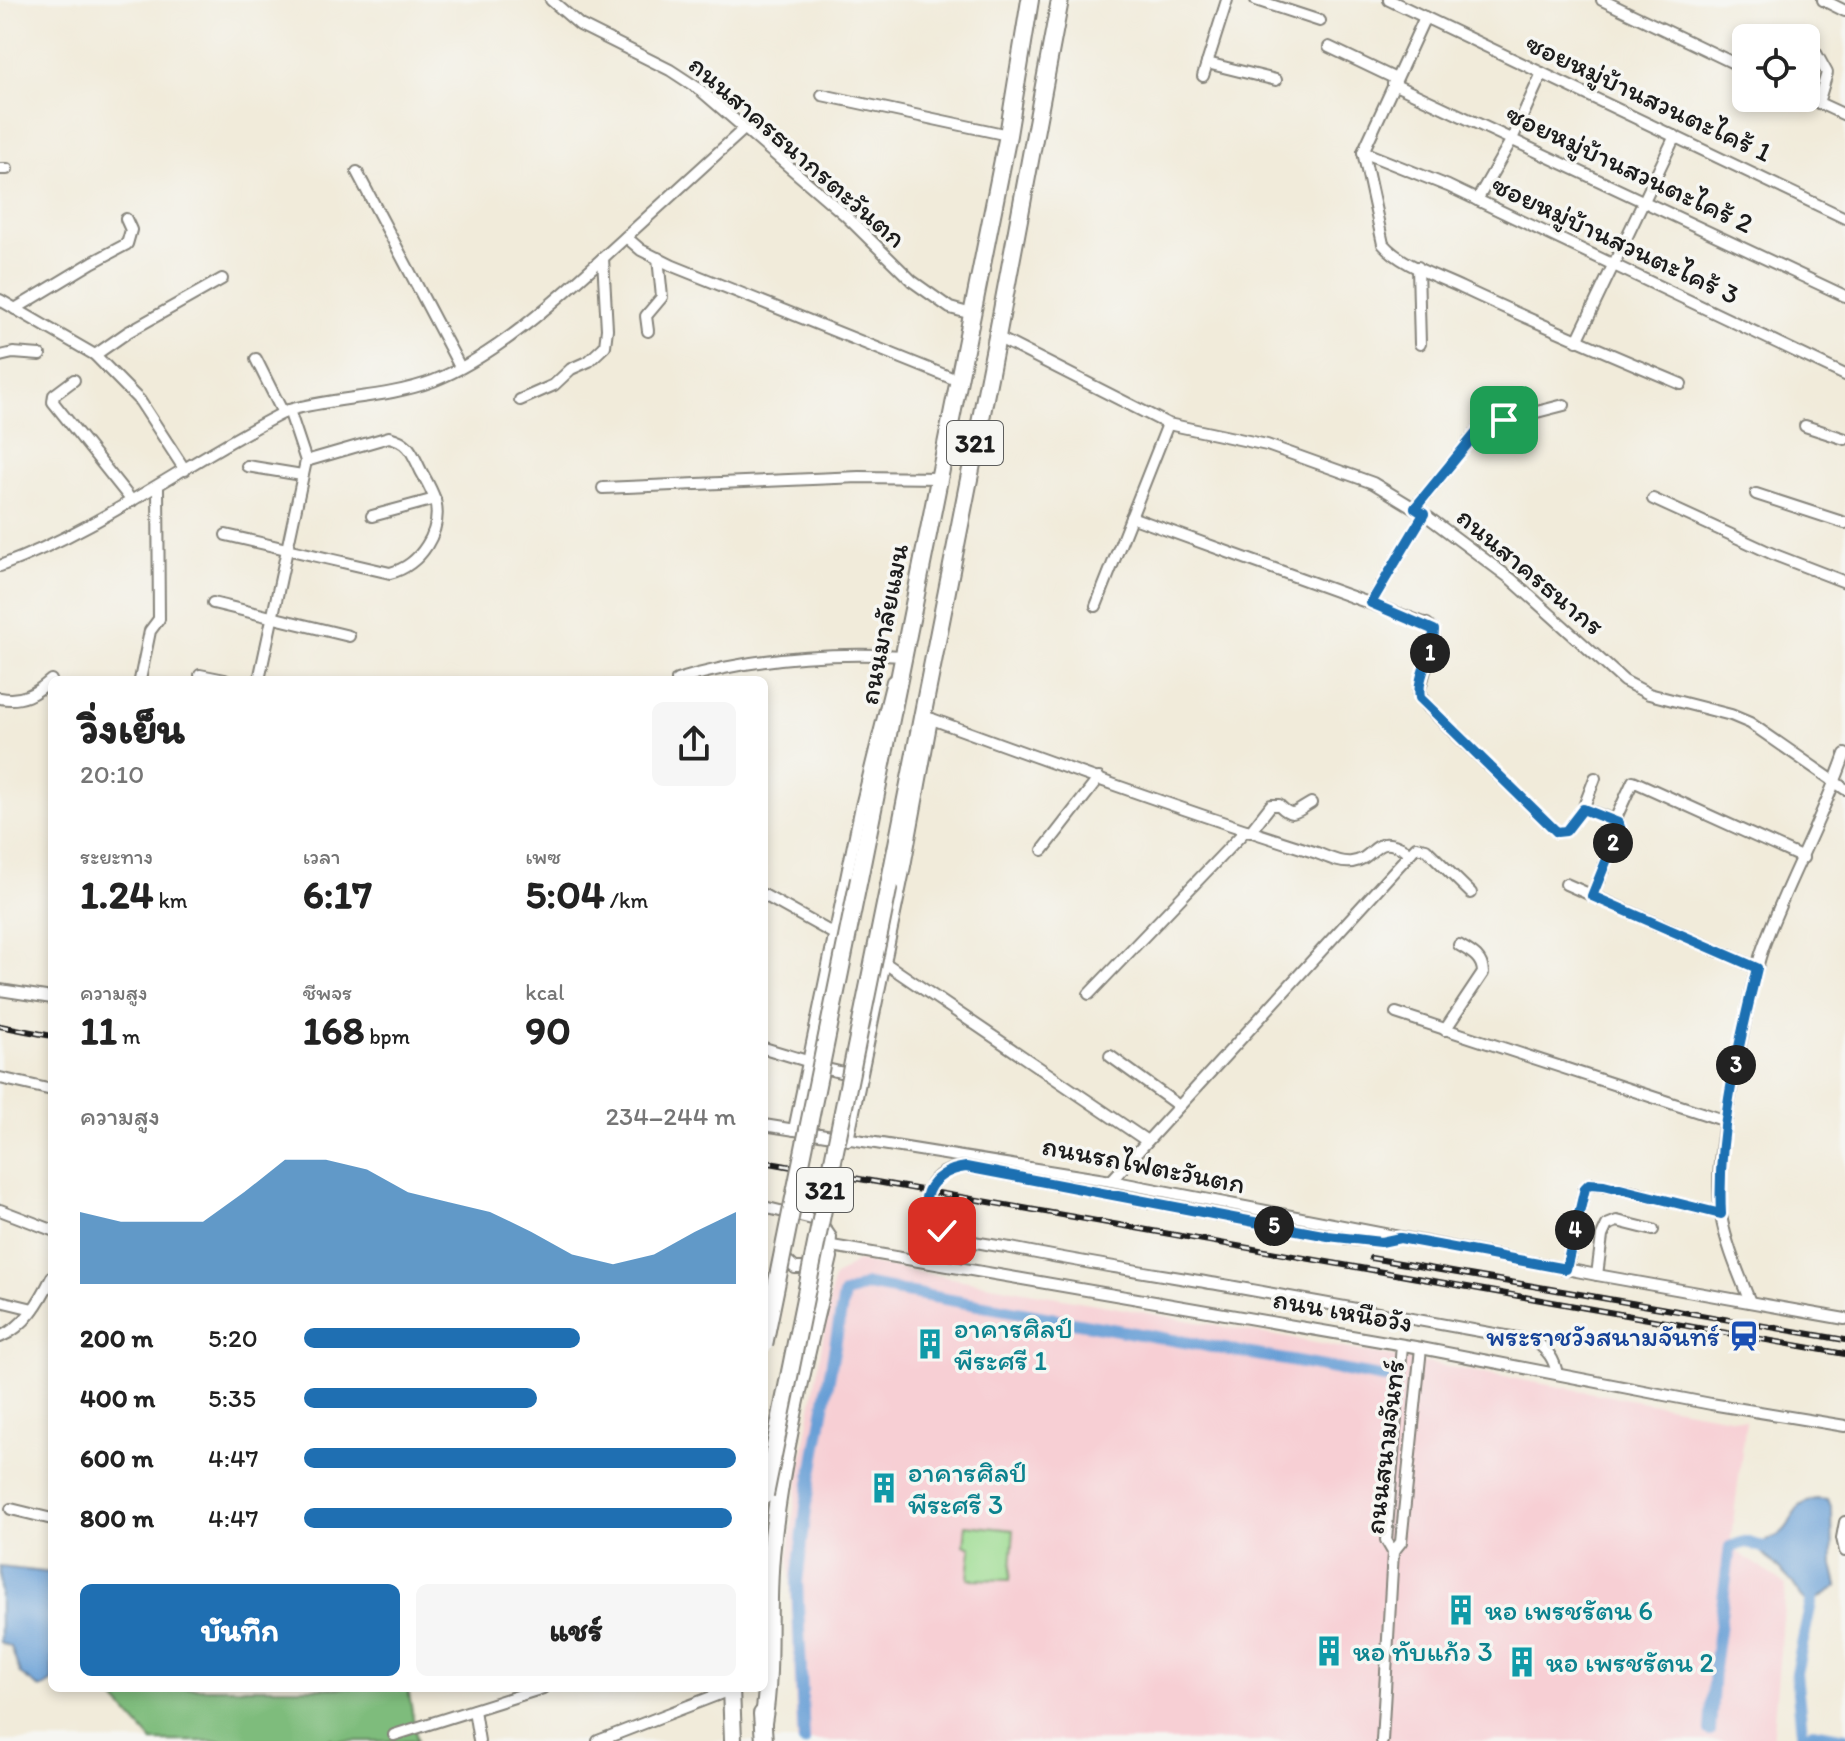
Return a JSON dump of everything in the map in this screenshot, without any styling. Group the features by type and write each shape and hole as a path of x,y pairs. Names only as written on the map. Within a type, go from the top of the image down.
{"highway":[{"name":"ถนนมาลัยแมน","path":"768,1325 1008,135 1030,0"},
{"name":"ถนนมาลัยแมน","path":"768,1477 926,717 1060,0"},
{"path":"768,1288 785,1212"},
{"path":"763,1723 769,1689 769,1576 778,1497 830,1251"},
{"path":"723,1741 725,1692"},
{"path":"725,1692 733,1741"},
{"path":"760,1692 764,1741"}],"street":[{"name":"ถนนสาครธนากรตะวันตก","path":"551,0 580,25 683,77 845,215 912,281 950,308 972,314"},
{"path":"1203,76 1227,0"},
{"path":"1256,0 1320,21"},
{"name":"ซอยหมู่บ้านสวนตะไคร้ 1","path":"1389,0 1845,218"},
{"path":"1602,0 1732,62"},
{"path":"1823,0 1845,11"},
{"path":"1425,17 1363,152 1383,244 1418,267 1577,341 1681,384"},
{"name":"ซอยหมู่บ้านสวนตะไคร้ 2","path":"1329,47 1512,139 1845,296"},
{"path":"1820,60 1827,73 1820,96"},
{"path":"1207,63 1276,80"},
{"path":"1477,200 1512,139 1542,73"},
{"path":"822,95 1008,135"},
{"path":"1820,104 1845,115"},
{"path":"0,566 58,542 286,412 413,387 460,367 511,335 603,258 744,129"},
{"path":"1577,341 1675,136"},
{"name":"ซอยหมู่บ้านสวนตะไคร้ 3","path":"1363,152 1477,200 1845,375"},
{"path":"357,172 460,367"},
{"path":"15,309 127,244 131,230 126,219"},
{"path":"626,237 641,250 658,258 959,381"},
{"path":"520,400 554,385 605,346 607,318 603,258"},
{"path":"648,331 647,312 658,305 662,297 658,258"},
{"path":"1418,267 1420,344"},
{"path":"95,355 128,332 222,279"},
{"path":"0,300 95,355 140,401 185,470"},
{"name":"ถนนสาครธนากร","path":"997,337 1168,424 1267,445 1373,483 1420,511 1511,579 1624,681 1649,694 1731,715 1750,723 1845,789"},
{"path":"0,356 13,353 40,355"},
{"path":"256,359 286,412 306,461 260,676"},
{"path":"74,380 54,395 53,402 132,501"},
{"path":"1371,603 1420,511 1482,426 1564,405"},
{"path":"1096,606 1168,424"},
{"path":"1805,426 1845,439"},
{"path":"226,535 390,573 406,569 416,559 432,535 436,517 435,499 411,450 402,440 389,437 306,461"},
{"path":"247,466 302,475"},
{"path":"603,488 844,477 940,478"},
{"path":"141,676 150,631 159,619 158,486"},
{"path":"1756,494 1845,523"},
{"path":"372,516 435,499"},
{"path":"1653,499 1775,555 1845,582"},
{"path":"1131,517 1371,603 1434,630 1419,692 1426,705 1557,832 1566,831 1583,809 1595,778"},
{"path":"213,603 349,636"},
{"path":"696,676 762,662 838,655 903,661 893,679 880,723 794,1130"},
{"path":"200,675 205,676"},
{"path":"0,698 20,700 48,683"},
{"path":"848,1140 885,963 926,717 1343,862 1362,858 1382,843 1388,842 1405,850"},
{"path":"1750,1302 1721,1214 1720,1182 1726,1121 1764,944 1845,754"},
{"path":"1043,850 1099,778"},
{"path":"1615,820 1631,784 1637,781 1803,858"},
{"path":"1089,994 1271,805 1279,805 1286,813 1292,814 1311,803"},
{"path":"1583,809 1615,820 1620,827 1592,896"},
{"path":"1111,1181 1416,847 1426,849 1471,893"},
{"path":"1566,884 1757,968"},
{"path":"768,897 834,934"},
{"path":"1445,1030 1483,973 1478,957 1459,945"},
{"path":"885,963 1147,1141"},
{"path":"0,990 48,997"},
{"path":"1396,1013 1726,1121"},
{"path":"768,1050 806,1066 844,1073 860,1087"},
{"path":"1110,1056 1179,1106"},
{"path":"0,1078 48,1089"},
{"name":"ถนนรถไฟตะวันตก","path":"768,1126 1111,1181 1400,1238 1845,1319"},
{"path":"1400,1238 1381,1242 1357,1240 966,1167 941,1175 933,1182 926,1200 932,1223 953,1235 1030,1252 1535,1341 1548,1351 1555,1362 1557,1374"},
{"path":"1566,1269 1585,1188 1589,1184 1721,1214"},
{"path":"768,1208 785,1212"},
{"path":"0,1210 48,1228"},
{"name":"321","path":"777,1249 788,1264 802,1270 817,1267 830,1251 827,1228 812,1217 785,1212"},
{"path":"1597,1275 1602,1236 1607,1225 1617,1221 1653,1230"},
{"name":"ถนน เหนือวัง","path":"830,1251 1421,1348 1845,1426"},
{"path":"0,1337 18,1328 48,1284"},
{"path":"0,1301 33,1309"},
{"name":"ถนนสนามจันทร์","path":"1382,1741 1393,1552 1386,1540 1402,1345"},
{"name":"ถนนสนามจันทร์","path":"1393,1552 1401,1542 1421,1348"},
{"path":"11,1509 48,1518"},
{"path":"1845,1522 1842,1538 1845,1551"},
{"path":"394,1735 530,1692"},
{"path":"598,1741 720,1692"},
{"path":"474,1710 479,1741"}],"shaded area":[{"path":"856,1261 1746,1420 1730,1547 1786,1585 1772,1741 797,1741 789,1554 795,1502 833,1279"}],"green space":[{"path":"966,1525 1014,1530 1010,1580 968,1579 971,1548 964,1545"},
{"path":"110,1692 409,1692 417,1741 333,1741 331,1738 325,1741 152,1741"}],"water":[{"path":"1816,1499 1828,1500 1832,1510 1833,1565 1838,1586 1811,1603 1802,1598 1792,1582 1756,1546 1780,1534 1800,1506"},
{"path":"0,1567 48,1573 48,1684 41,1689 20,1674 11,1647 0,1642"}],"waterway":[{"path":"804,1741 797,1582 807,1501 844,1295 867,1285 1385,1378"},
{"path":"1710,1731 1714,1668 1730,1547 1745,1542 1772,1550"},
{"path":"1803,1741 1796,1673 1814,1589"},
{"path":"1805,1741 1813,1732 1845,1738"}],"railway":[{"path":"0,1026 48,1035"},
{"path":"768,1163 1845,1354"},
{"path":"1371,1258 1845,1340"}],"place":[{"name":"พระราชวังสนามจันทร์","path":"1744,1336"},
{"name":"อาคารศิลป์ พีระศรี 1","path":"930,1344"},
{"name":"อาคารศิลป์ พีระศรี 3","path":"884,1488"},
{"name":"หอ เพรชรัตน 6","path":"1461,1610"},
{"name":"หอ ทับแก้ว 3","path":"1329,1651"},
{"name":"หอ เพรชรัตน 2","path":"1522,1662"}],"route":[{"path":"942,1231 928,1216 926,1200 929,1189 941,1175 966,1167 1328,1236 1381,1242 1400,1238 1566,1269 1585,1188 1589,1184 1721,1214 1720,1182 1727,1110 1757,968 1592,896 1620,827 1618,823 1583,809 1566,831 1557,832 1420,698 1419,687 1434,630 1427,624 1371,603 1424,514 1415,508 1482,426 1504,420"}]}
